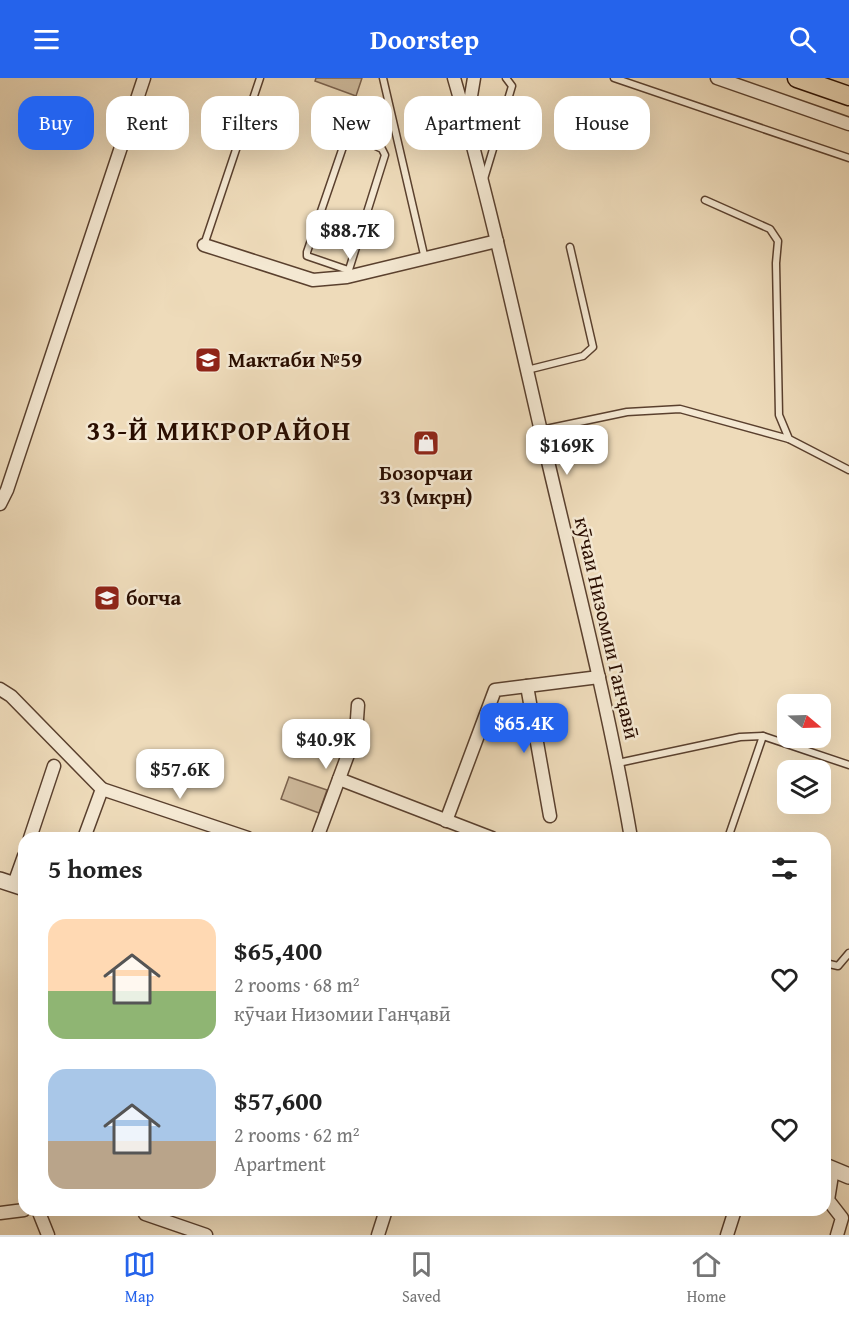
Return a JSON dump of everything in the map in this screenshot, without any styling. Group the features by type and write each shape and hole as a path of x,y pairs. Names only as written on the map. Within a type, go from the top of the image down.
{"main road":[{"path":"797,78 827,83 849,96"}],"street":[{"path":"0,504 7,490 144,78"},
{"name":"кӯчаи Низомии Ганҷавӣ","path":"454,78 459,96"},
{"path":"471,96 474,78"},
{"path":"717,78 849,124"},
{"name":"кӯчаи Низомии Ганҷавӣ","path":"475,150 599,677 631,832"},
{"path":"204,245 313,280 425,259 497,241"},
{"path":"446,821 495,690 599,677"},
{"path":"527,686 550,816"},
{"path":"0,689 11,696 102,789 230,832"},
{"path":"319,832 356,733 358,705"},
{"path":"32,832 54,766"},
{"path":"339,779 476,832"},
{"path":"86,832 102,789"},
{"path":"831,1169 849,1176"},
{"path":"831,1204 842,1218 837,1235"},
{"path":"0,1213 18,1211"},
{"path":"40,1216 48,1235"},
{"path":"151,1216 206,1235"},
{"path":"378,1235 384,1216"},
{"path":"727,1235 733,1216"}],"lane":[{"path":"204,245 260,78"},
{"path":"383,78 425,259"},
{"path":"483,182 512,86 506,78"},
{"path":"614,78 849,158"},
{"path":"361,139 382,149 385,155 347,274 307,256 307,252 344,144 361,139"},
{"path":"705,200 770,229 778,241 776,263 779,415 789,439"},
{"path":"527,370 583,356 593,347 570,247"},
{"path":"541,430 627,412 680,410 789,439 849,470"},
{"path":"730,832 763,736"},
{"path":"618,763 740,737 763,736 849,765"},
{"path":"831,964 838,966 849,953"}],"shaded area":[{"path":"316,78 362,78 356,96 315,81"},
{"path":"289,777 327,790 319,813 281,799"}],"place":[{"name":"Мактаби №59","path":"208,360"},
{"name":"Бозорчаи 33 (мкрн)","path":"426,443"},
{"name":"богча","path":"107,598"}],"district":[{"name":"33-Й МИКРОРАЙОН","path":"219,431"}]}
